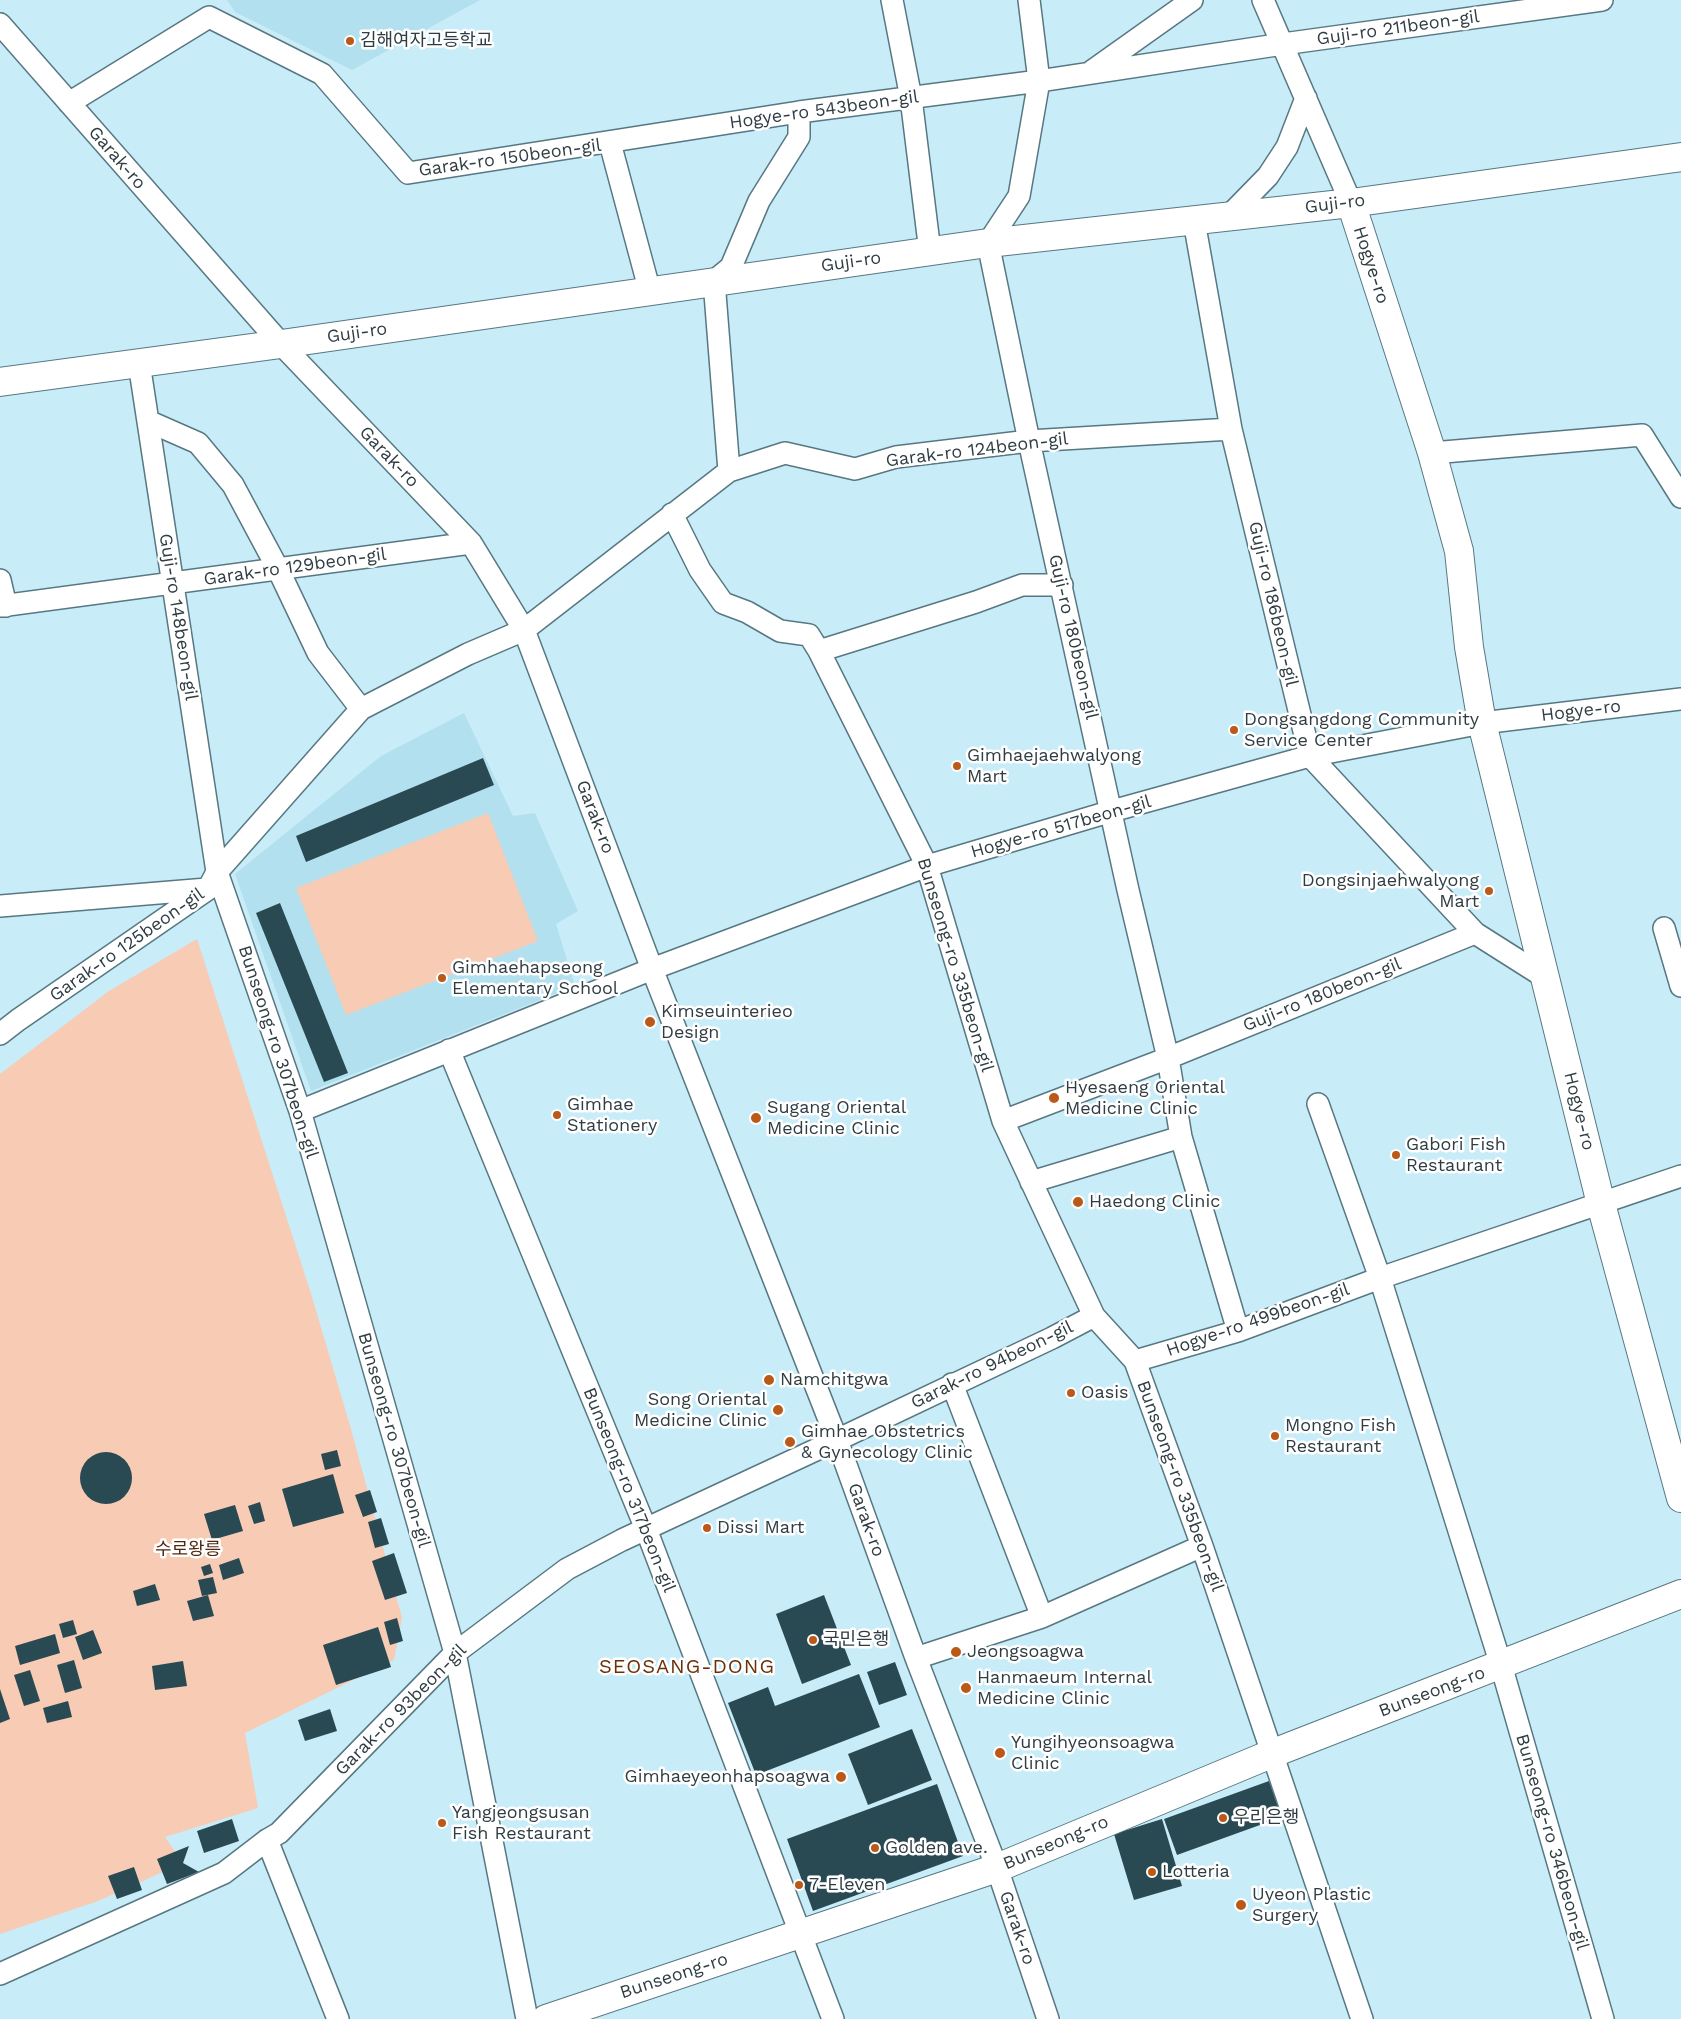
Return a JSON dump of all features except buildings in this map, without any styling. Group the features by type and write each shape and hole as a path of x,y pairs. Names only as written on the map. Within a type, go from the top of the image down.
{"main road":[{"name":"Guji-ro","path":"0,382 281,344 988,243 1350,202 1681,157"},
{"name":"Hogye-ro","path":"1350,202 1432,453 1459,551 1470,647 1482,723 1601,1204 1681,1498"},
{"name":"Bunseong-ro","path":"546,2019 997,1868 1271,1754 1681,1594"}],"street":[{"path":"892,0 911,98 930,252"},
{"path":"988,243 1019,196 1039,81 1029,0"},
{"name":"Hogye-ro 543beon-gil","path":"1088,74 1192,0"},
{"name":"Hogye-ro","path":"1263,0 1350,202"},
{"name":"Guji-ro 211beon-gil","path":"1283,44 1602,0"},
{"name":"Garak-ro 150beon-gil","path":"69,103 209,17 322,74 408,173 610,143 650,292"},
{"name":"Garak-ro","path":"0,24 281,344 471,543 524,630 652,968 837,1440 916,1658 997,1868 1048,2019"},
{"name":"Hogye-ro 543beon-gil","path":"610,143 799,112 1039,81 1283,44"},
{"path":"1228,217 1268,176 1287,147 1306,98"},
{"path":"729,471 714,281 731,267 758,201 799,138 799,112"},
{"name":"Guji-ro 186beon-gil","path":"1194,221 1231,429 1310,756 1475,933 1546,978"},
{"name":"Guji-ro 180beon-gil","path":"988,243 1029,441 1128,890 1168,1058 1181,1137 1238,1330"},
{"name":"Guji-ro 148beon-gil","path":"139,363 173,583 213,880"},
{"path":"148,421 198,443 233,485 278,569 318,652 361,709"},
{"name":"Garak-ro 124beon-gil","path":"524,630 729,471 785,453 855,469 896,457 1029,441 1231,429"},
{"path":"1432,453 1642,434 1681,497"},
{"name":"Bunseong-ro 335beon-gil","path":"672,514 700,570 724,603 747,612 780,631 809,635 819,651 927,866 1003,1121 1094,1316 1136,1361 1202,1546 1362,2019"},
{"name":"Garak-ro 129beon-gil","path":"3,606 471,543"},
{"path":"0,580 3,606"},
{"path":"819,651 976,602 1022,585 1062,584"},
{"name":"Garak-ro 125beon-gil","path":"0,1034 213,880 361,709 468,654 524,630"},
{"name":"Hogye-ro","path":"1482,723 1681,698"},
{"name":"Hogye-ro 517beon-gil","path":"652,968 927,866 1112,811 1310,756 1482,723"},
{"path":"0,906 213,880"},
{"name":"Bunseong-ro 307beon-gil","path":"213,880 300,1110 455,1653 527,2019"},
{"path":"1664,928 1681,986"},
{"name":"Guji-ro 180beon-gil","path":"1168,1058 1475,933"},
{"path":"300,1110 652,968"},
{"name":"Bunseong-ro 317beon-gil","path":"449,1050 646,1529 834,2019"},
{"path":"1003,1121 1168,1058"},
{"path":"1318,1104 1380,1278"},
{"path":"1031,1182 1181,1137"},
{"name":"Hogye-ro 499beon-gil","path":"1136,1361 1238,1330 1380,1278 1681,1176"},
{"name":"Bunseong-ro","path":"1380,1278 1501,1665"},
{"name":"Garak-ro 94beon-gil","path":"837,1440 1052,1338 1094,1316"},
{"path":"952,1384 1042,1617"},
{"name":"Garak-ro 93beon-gil","path":"0,1974 224,1873 279,1833 455,1653 567,1569 646,1529 837,1440"},
{"path":"916,1658 1042,1617 1202,1546"},
{"name":"Bunseong-ro 346beon-gil","path":"1501,1665 1603,2019"},
{"path":"267,1840 338,2019"}],"shaded area":[{"name":"김해여자고등학교","path":"227,0 480,0 352,70 235,12"},
{"name":"Gimhaehapseong Elementary School","path":"464,713 513,816 535,813 578,911 556,924 575,986 311,1091 235,874 381,756"}],"green space":[{"path":"488,813 538,941 346,1015 296,888"},
{"name":"수로왕릉","path":"197,939 312,1297 351,1429 402,1618 394,1660 245,1733 258,1808 165,1837 183,1863 98,1901 0,1934 0,1074 109,991"}],"place":[{"name":"김해여자고등학교","path":"350,41"},
{"name":"Dongsangdong Community Service Center","path":"1234,730"},
{"name":"Gimhaejaehwalyong Mart","path":"957,766"},
{"name":"Dongsinjaehwalyong Mart","path":"1489,891"},
{"name":"Gimhaehapseong Elementary School","path":"442,978"},
{"name":"Kimseuinterieo Design","path":"650,1022"},
{"name":"Hyesaeng Oriental Medicine Clinic","path":"1054,1098"},
{"name":"Gimhae Stationery","path":"557,1115"},
{"name":"Sugang Oriental Medicine Clinic","path":"756,1118"},
{"name":"Gabori Fish Restaurant","path":"1396,1155"},
{"name":"Haedong Clinic","path":"1078,1202"},
{"name":"Namchitgwa","path":"769,1380"},
{"name":"Oasis","path":"1071,1393"},
{"name":"Song Oriental Medicine Clinic","path":"778,1410"},
{"name":"Mongno Fish Restaurant","path":"1275,1436"},
{"name":"Gimhae Obstetrics & Gynecology Clinic","path":"790,1442"},
{"name":"Dissi Mart","path":"707,1528"},
{"name":"국민은행","path":"813,1640"},
{"name":"Jeongsoagwa","path":"956,1652"},
{"name":"Hanmaeum Internal Medicine Clinic","path":"966,1688"},
{"name":"Yungihyeonsoagwa Clinic","path":"1000,1753"},
{"name":"Gimhaeyeonhapsoagwa","path":"841,1777"},
{"name":"우리은행","path":"1223,1818"},
{"name":"Yangjeongsusan Fish Restaurant","path":"442,1823"},
{"name":"Golden ave.","path":"875,1848"},
{"name":"Lotteria","path":"1152,1872"},
{"name":"7-Eleven","path":"799,1885"},
{"name":"Uyeon Plastic Surgery","path":"1241,1905"}],"district":[{"name":"SEOSANG-DONG","path":"687,1667"}]}
